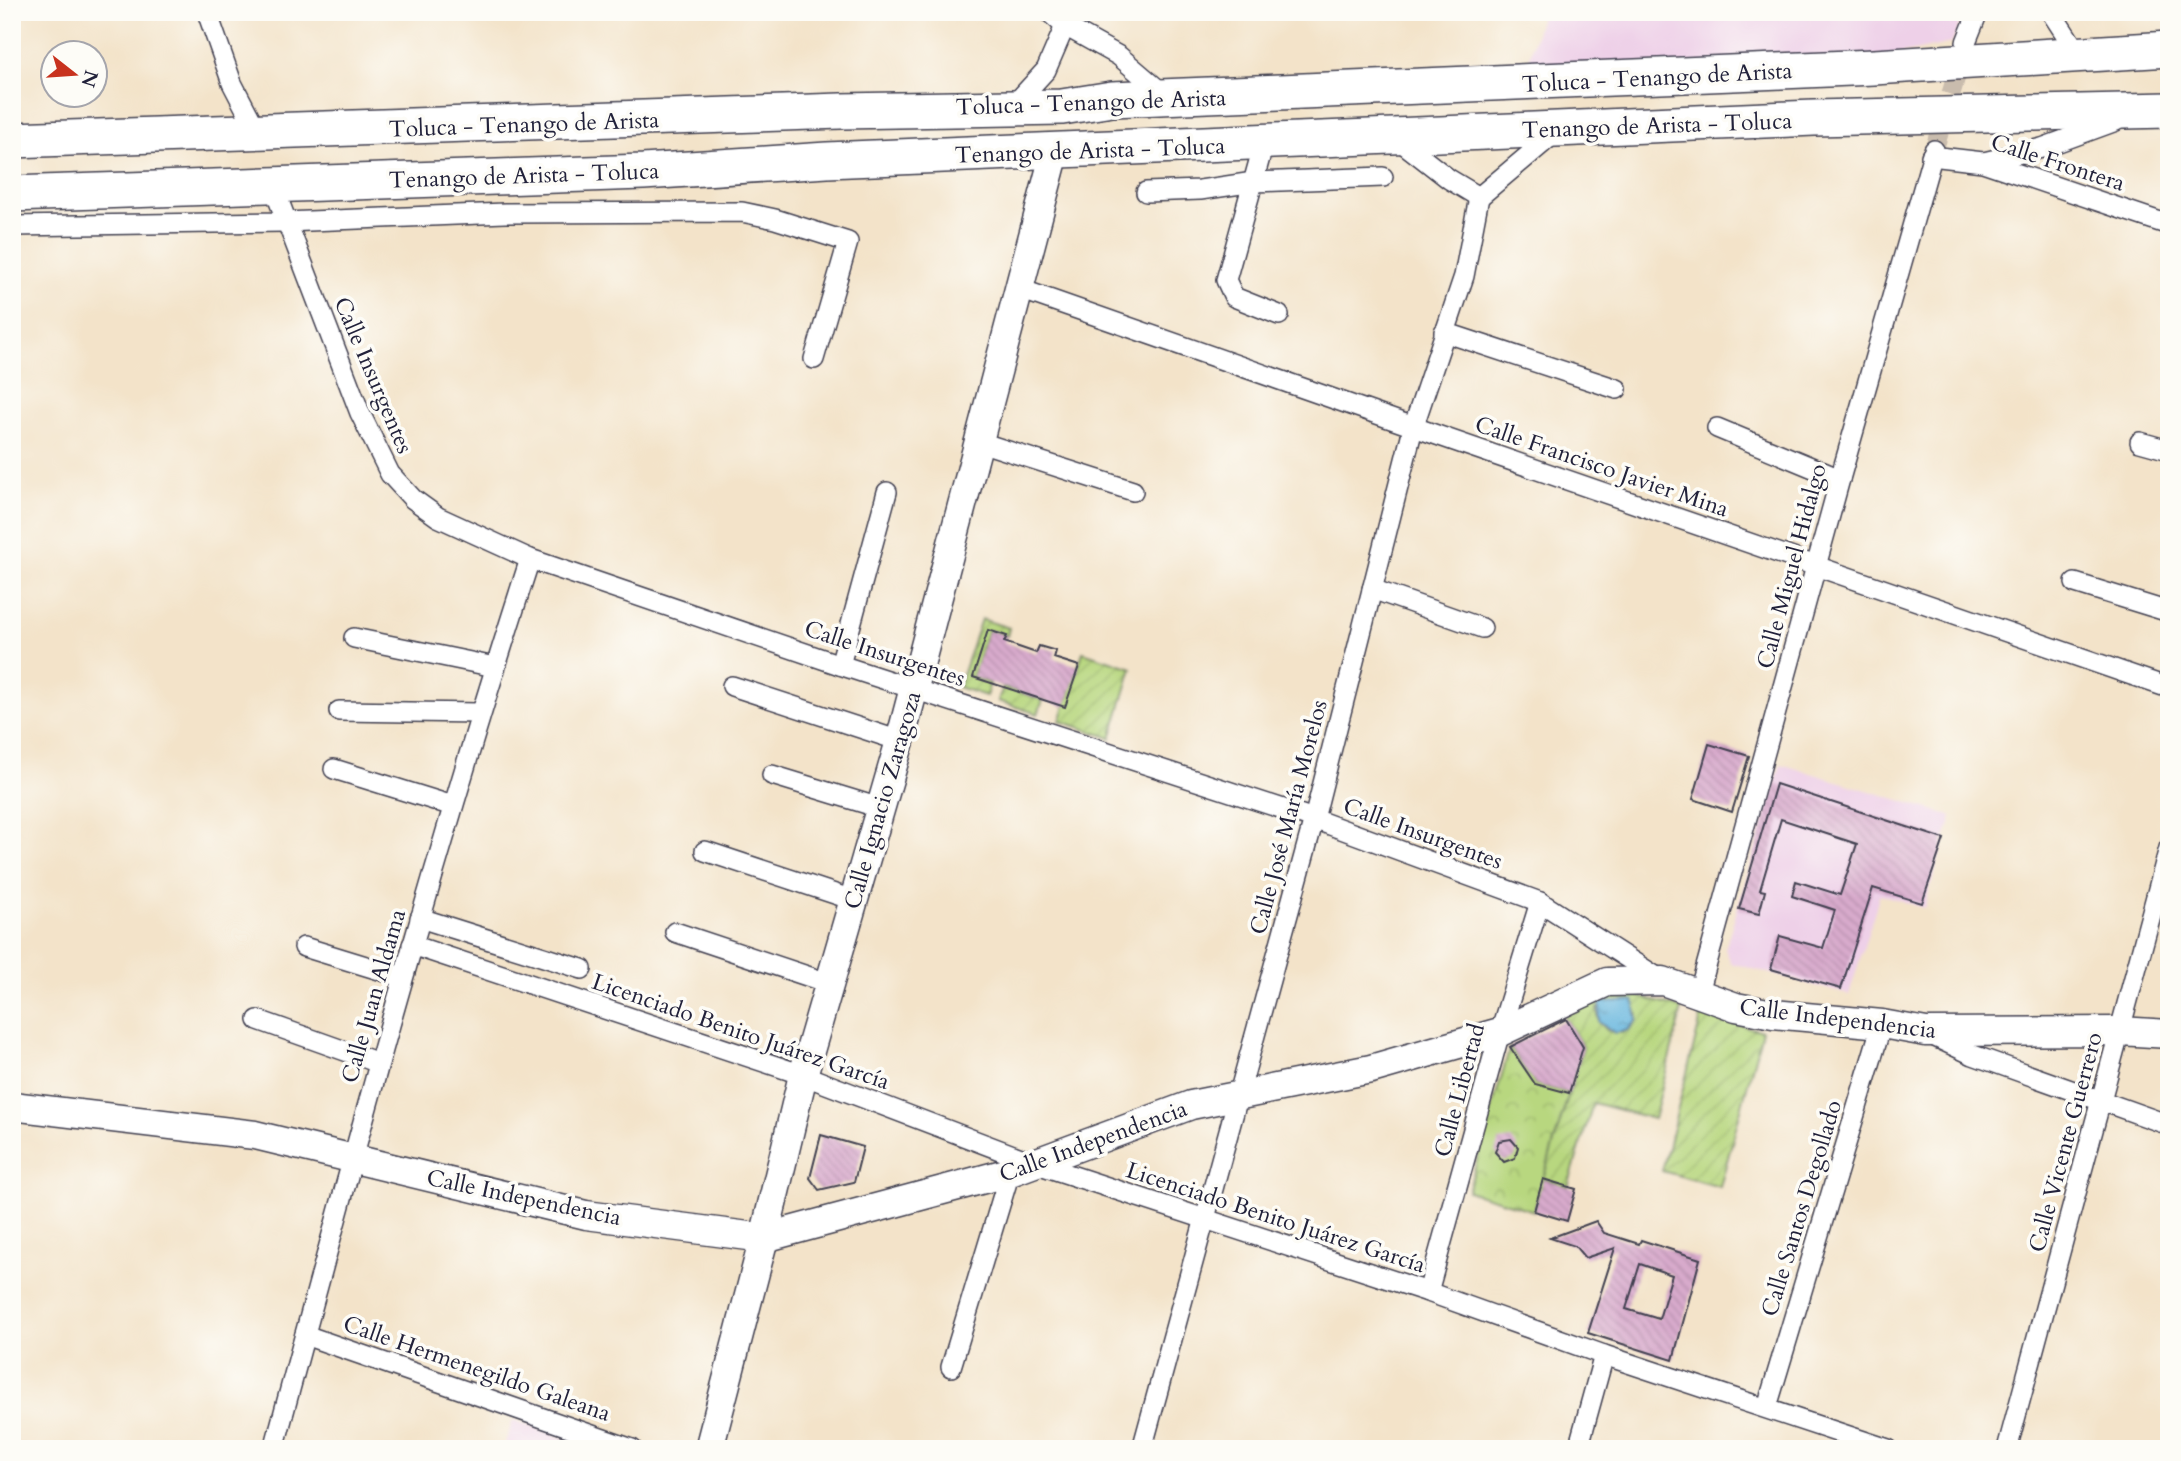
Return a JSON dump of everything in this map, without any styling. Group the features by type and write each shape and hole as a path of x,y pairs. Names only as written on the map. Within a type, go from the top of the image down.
{"highway":[{"name":"Toluca - Tenango de Arista","path":"12,140 1062,107 1112,99 1170,99 1874,66 2077,52 2169,49"},
{"name":"Tenango de Arista - Toluca","path":"12,194 643,172 827,160 1814,118 2157,110"}],"street":[{"path":"207,12 232,83 258,133"},
{"path":"1049,12 1071,19 1170,99"},
{"path":"1966,43 1978,12"},
{"path":"2051,12 2077,52"},
{"path":"1012,107 1046,70 1071,19"},
{"path":"1983,162 2042,148 2157,110"},
{"path":"1394,136 1448,179 1479,197 1560,128"},
{"path":"1264,143 1226,280 1228,290 1234,297 1279,315"},
{"name":"Calle Ignacio Zaragoza","path":"709,1449 803,1075 900,741 1055,152"},
{"name":"Calle Frontera","path":"1933,153 1983,162 2169,225"},
{"name":"Calle Miguel Hidalgo","path":"1698,996 1933,153"},
{"path":"1146,192 1200,190 1254,182 1384,177"},
{"name":"Calle Insurgentes","path":"272,183 360,413 390,474 413,499 438,517 530,559 840,666 1314,819 1540,902 1663,981"},
{"name":"Calle José María Morelos","path":"1142,1449 1314,819 1413,428 1464,276 1479,197"},
{"path":"12,226 285,222 505,213 669,210 742,212 775,219 848,242 814,359"},
{"name":"Calle Francisco Javier Mina","path":"1020,289 1413,428 1818,565 2169,688"},
{"path":"1444,332 1617,389"},
{"path":"1717,428 1840,479"},
{"path":"980,442 1133,491"},
{"path":"2140,442 2169,450"},
{"path":"840,666 887,492"},
{"name":"Calle Juan Aldama","path":"274,1449 402,977 480,713 530,559"},
{"path":"2075,583 2169,612"},
{"path":"1372,589 1482,628"},
{"path":"354,638 495,667"},
{"path":"732,686 900,741"},
{"path":"339,711 480,713"},
{"path":"334,769 453,806"},
{"path":"772,775 880,808"},
{"name":"Calle Vicente Guerrero","path":"2007,1449 2169,848"},
{"path":"705,850 853,900"},
{"name":"Calle Libertad","path":"1428,1292 1500,1032 1540,902"},
{"path":"420,918 582,969"},
{"path":"675,932 828,983"},
{"name":"Licenciado Benito Juárez García","path":"412,945 803,1075 1022,1168 1204,1221 1428,1292 1604,1355 1888,1449"},
{"path":"304,947 402,977"},
{"name":"Calle Independencia","path":"12,1106 255,1135 354,1156 476,1190 586,1215 764,1238 1022,1168 1191,1105 1371,1069 1500,1032 1607,982 1663,981 1698,996 1773,1014 1882,1024 1926,1032 2120,1031 2169,1034"},
{"path":"258,1020 379,1063"},
{"name":"Calle Santos Degollado","path":"1767,1407 1882,1024"},
{"path":"1926,1032 1973,1055 2169,1125"},
{"path":"951,1367 1022,1168"},
{"name":"Calle Hermenegildo Galeana","path":"305,1335 632,1449"},
{"path":"1578,1449 1604,1355"}],"shaded area":[{"path":"1542,12 1964,12 1952,43 1871,60 1527,67"},
{"path":"1781,764 1952,816 1924,908 1880,894 1849,995 1731,963 1725,949"},
{"path":"513,1420 593,1449 503,1449"}],"green space":[{"path":"981,619 1009,628 1007,636 988,630 973,677 990,683 986,696 958,687"},
{"path":"1083,652 1132,668 1111,738 1060,721"},
{"path":"1003,687 1043,700 1038,714 998,701"},
{"path":"1610,988 1682,1009 1654,1119 1593,1103 1568,1187 1543,1179 1583,1047 1564,1016","holes":["1597,1008 1638,1013 1633,1026 1622,1033 1608,1031 1599,1022"]},
{"path":"1702,1014 1762,1031 1720,1187 1662,1171"},
{"path":"1510,1047 1535,1084 1569,1093 1534,1211 1468,1191"}],"water":[{"path":"1634,1000 1637,1020 1628,1030 1615,1033 1599,1022 1600,1002"}],"building":[{"path":"988,630 1007,636 1004,642 1036,653 1039,646 1056,651 1054,658 1079,666 1065,707 973,677"},
{"path":"1709,744 1749,756 1732,812 1693,799"},
{"path":"1776,784 1944,839 1922,903 1873,888 1841,989 1771,969 1780,936 1823,948 1835,910 1792,896 1796,881 1840,895 1857,844 1781,819 1760,890 1765,891 1759,914 1739,909"},
{"path":"1566,1019 1583,1047 1569,1093 1535,1084 1510,1047"},
{"path":"821,1135 863,1147 854,1182 819,1190 810,1178"},
{"path":"1511,1139 1518,1147 1515,1158 1504,1162 1495,1152 1499,1141"},
{"path":"1543,1179 1576,1189 1567,1221 1534,1211"},
{"path":"1596,1221 1604,1233 1639,1244 1641,1240 1700,1259 1673,1360 1588,1333 1615,1248 1585,1258 1575,1246 1550,1238","holes":["1640,1264 1672,1275 1659,1319 1626,1309"]}],"tunnel":[{"path":"1934,150 1962,57"}]}
